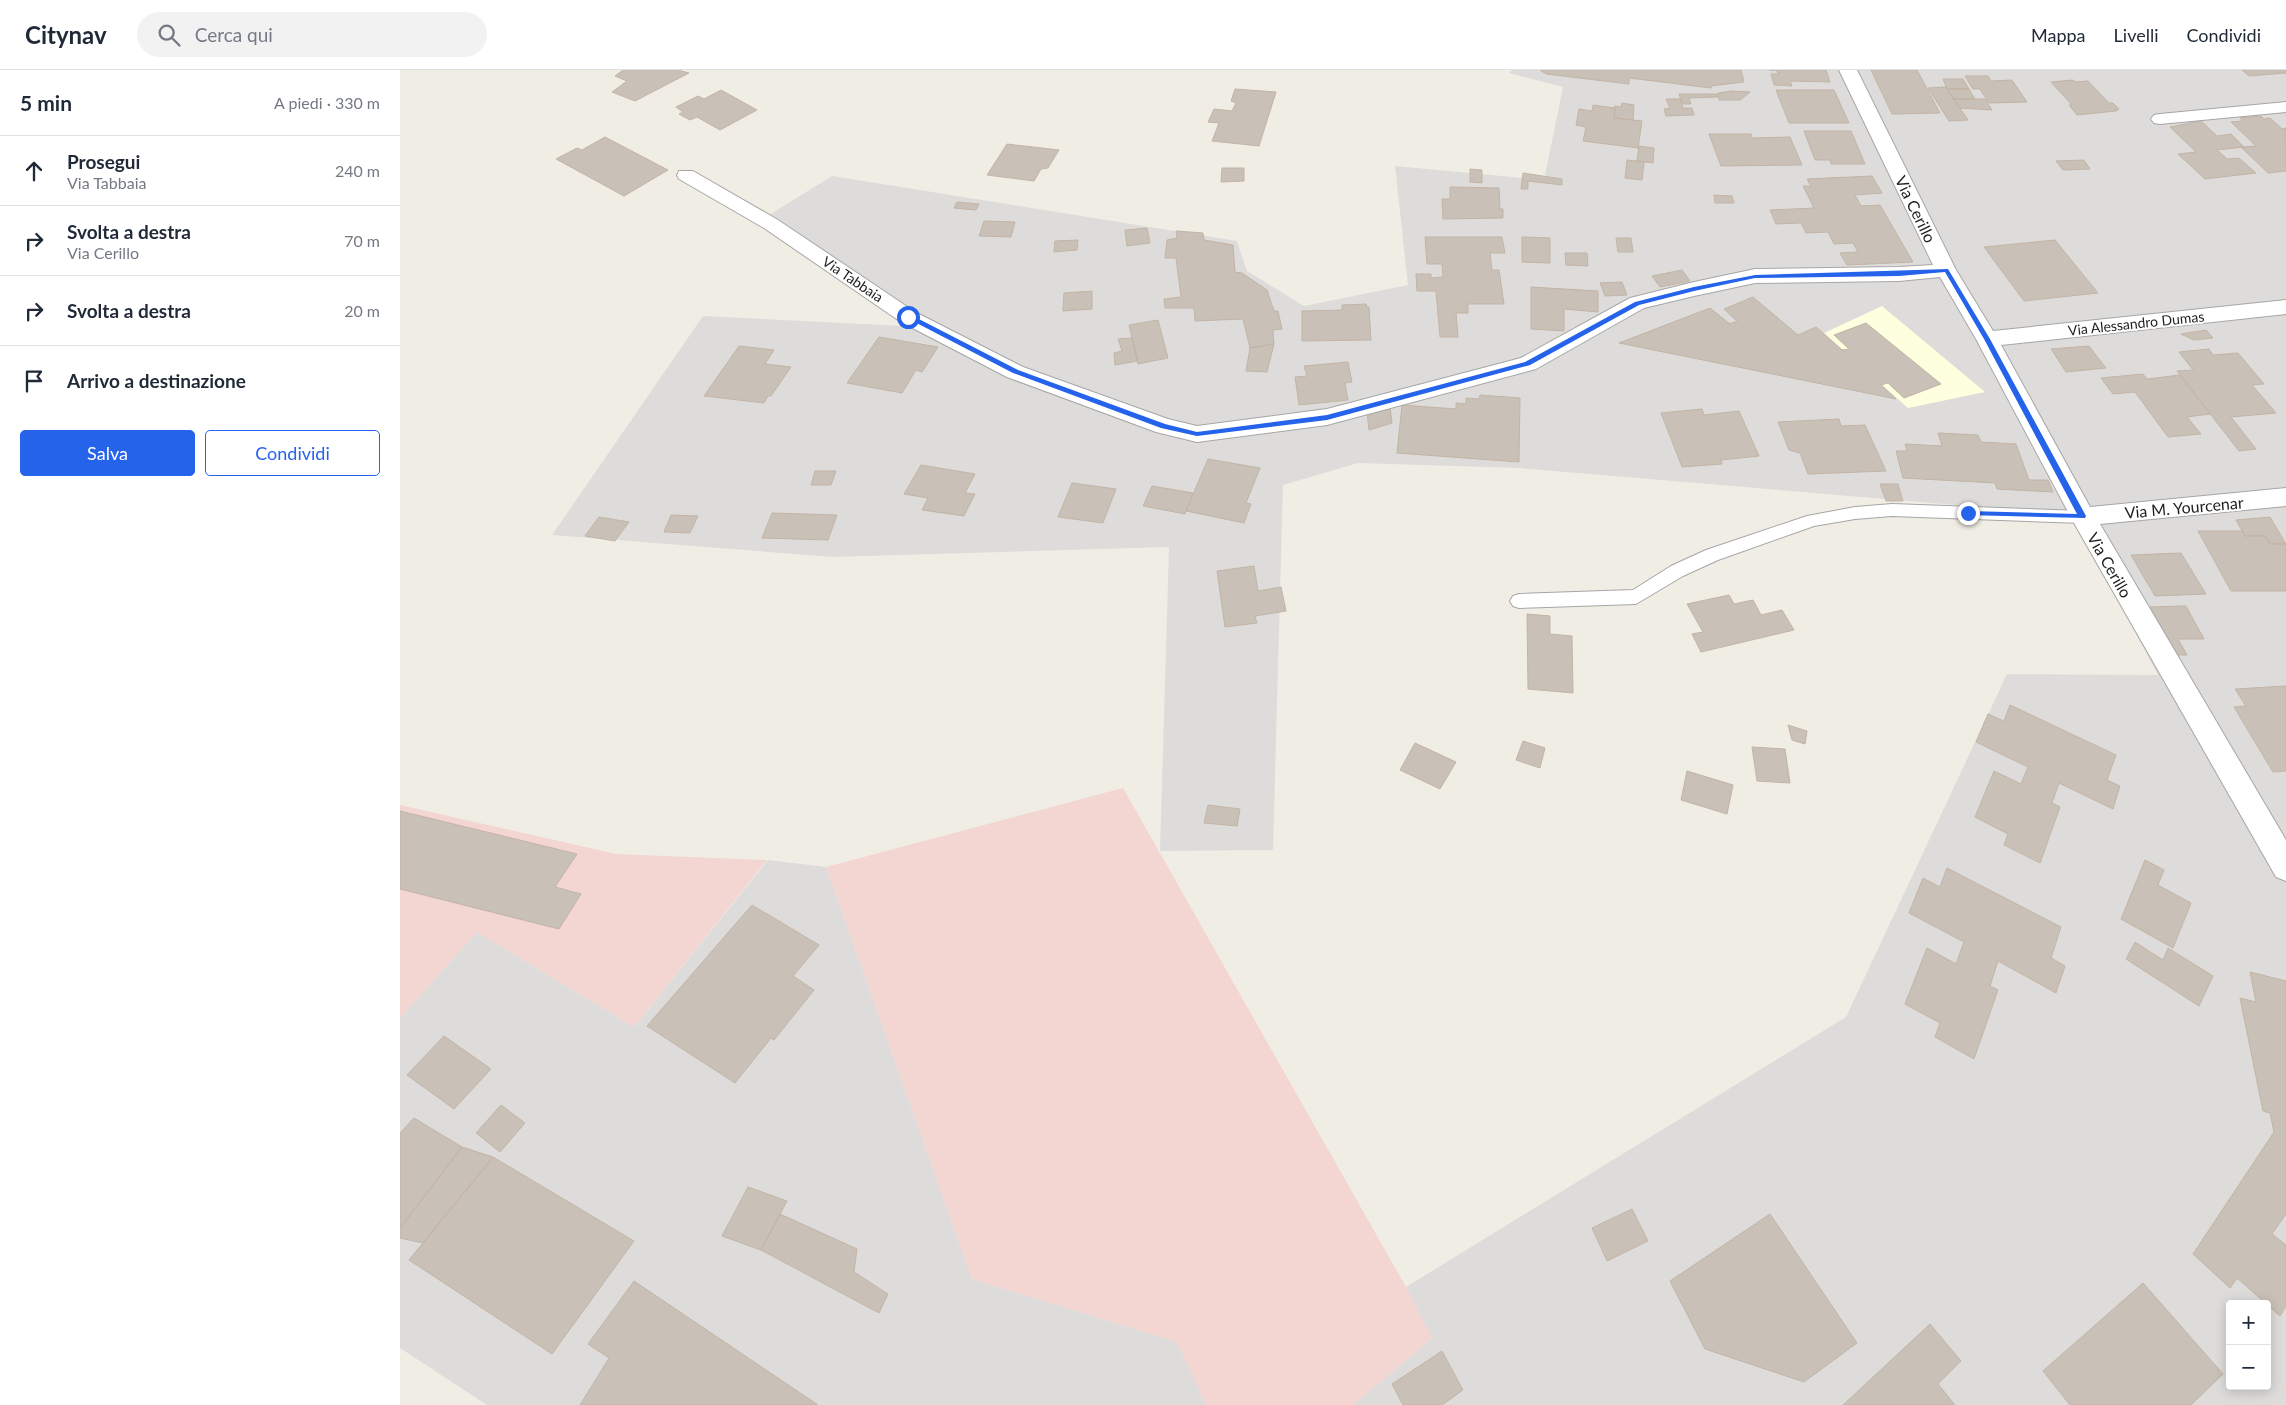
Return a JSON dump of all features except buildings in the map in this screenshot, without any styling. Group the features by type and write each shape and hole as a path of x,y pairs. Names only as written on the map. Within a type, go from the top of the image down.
{"street":[{"name":"Via Cerillo","path":"1848,70 1946,270 1987,339 2082,516 2286,868"},
{"path":"2160,119 2286,107"},
{"name":"Via Tabbaia","path":"686,175 771,224 908,317 1007,368 1164,426 1197,434 1327,418 1528,364 1637,303 1694,289 1755,276 1899,274 1946,270"},
{"name":"Via Alessandro Dumas","path":"1987,339 2286,307"},
{"name":"Via M. Yourcenar","path":"2082,516 2286,497"}],"lane":[{"path":"1519,601 1636,597 1677,572 1712,555 1814,520 1855,513 1892,510 2082,516"}],"shaded area":[{"path":"1512,70 2286,70 2286,1405 1353,1405 1432,1338 1406,1287 1846,1017 2007,674 2158,675 2074,515 1519,468 1358,463 1283,485 1273,850 1160,851 1169,547 833,557 552,535 703,316 904,326 766,217 832,176 1237,241 1247,271 1304,306 1408,285 1395,166 1544,180 1563,87 1509,73"},
{"path":"1882,306 1985,392 1908,408 1824,333"},
{"path":"1123,788 1406,1287 1432,1338 1353,1405 1206,1405 1177,1342 972,1279 826,867"},
{"path":"400,805 616,854 767,860 634,1027 477,932 400,1018"},
{"path":"768,860 826,867 972,1279 1177,1342 1206,1405 487,1405 400,1348 400,1018 477,932 634,1027"}],"route":[{"path":"908,317 1016,372 1164,426 1197,434 1327,418 1528,364 1637,303 1694,289 1755,276 1899,274 1946,270 1987,339 2082,516 1968,513"}]}
